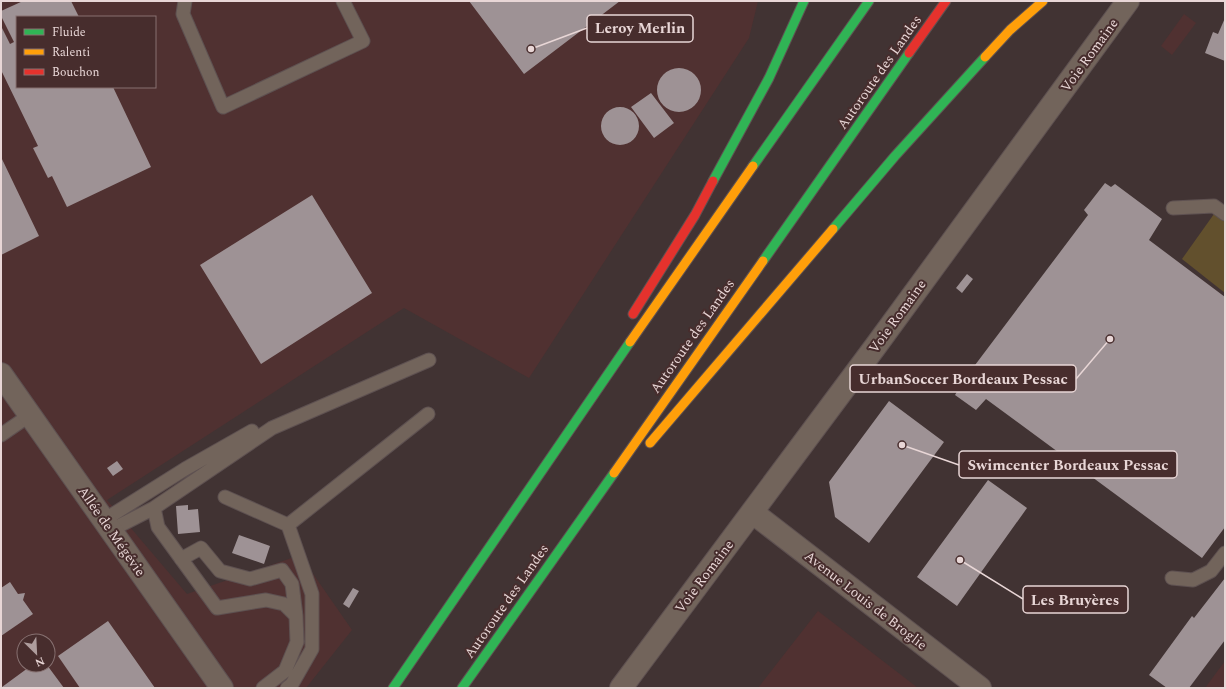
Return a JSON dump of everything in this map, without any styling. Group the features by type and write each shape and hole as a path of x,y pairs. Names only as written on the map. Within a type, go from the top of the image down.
{"highway":[{"path":"628,320 695,215 769,78 804,1"},
{"path":"393,688 592,396 870,1"},
{"name":"Autoroute des Landes","path":"462,688 946,1"},
{"path":"642,453 895,156 1010,30 1042,1"},
{"path":"592,396 602,367"},
{"path":"560,549 632,465"}],"street":[{"name":"Voie Romaine","path":"621,688 875,346 1128,1"},
{"name":"Allée de Mégévie","path":"1,374 222,688"},
{"name":"Avenue Louis de Broglie","path":"752,512 980,688"}],"lane":[{"path":"185,1 183,14 223,107 363,41 342,1"},
{"path":"1173,208 1214,206 1225,214"},
{"path":"108,525 154,508 253,439 272,428 429,360"},
{"path":"288,525 428,414"},
{"path":"1,435 30,415"},
{"path":"108,525 185,469 251,431 272,428"},
{"path":"225,496 288,525 312,594 312,649 292,684 287,688"},
{"path":"154,508 158,527 217,608 266,600 284,604 296,616"},
{"path":"181,559 201,548 220,571 250,580 282,570 292,584 298,642 286,671 263,688"},
{"path":"1172,578 1193,580 1211,571 1225,553"}],"shaded area":[{"path":"1,1 758,1 749,38 529,378 404,308 107,500 187,594 300,555 352,630 306,688 1,688"},
{"path":"1184,14 1196,23 1172,55 1161,46"},
{"path":"1214,214 1225,222 1225,293 1182,259"},
{"path":"818,611 918,688 758,688"},
{"path":"1225,661 1225,688 1205,688"}],"building":[{"path":"23,1 71,1 78,16 16,16 16,88 113,88 151,167 67,207 52,176 48,178 33,148 38,146 1,70 1,26 10,44 14,42 1,16 1,11"},
{"path":"469,1 620,1 524,74"},
{"path":"1225,18 1225,61 1205,53 1213,32 1218,34"},
{"path":"683,68 695,74 700,82 700,98 695,106 687,111 675,112 663,106 658,98 657,86 663,74 671,69"},
{"path":"651,93 674,123 654,138 631,107"},
{"path":"620,107 630,110 636,116 639,126 636,136 630,142 620,145 610,142 604,136 601,126 604,116 610,110"},
{"path":"1,157 39,236 1,255"},
{"path":"1105,183 1111,187 1115,184 1162,219 1149,240 1225,297 1225,527 1202,558 986,399 976,410 955,395 963,381 1088,215 1084,210"},
{"path":"312,195 372,293 261,364 200,265"},
{"path":"967,274 973,279 962,293 956,288"},
{"path":"889,401 944,442 869,543 835,517 829,482"},
{"path":"117,461 123,469 113,476 107,468"},
{"path":"988,480 1027,508 957,606 917,577"},
{"path":"188,505 188,510 198,509 200,532 178,534 176,506"},
{"path":"239,535 270,546 264,564 232,553"},
{"path":"1225,578 1225,640 1189,688 1167,688 1149,675 1192,616 1194,618"},
{"path":"10,582 18,594 25,593 23,600 33,614 1,636 1,588"},
{"path":"353,588 359,591 349,608 343,604"},
{"path":"108,621 155,688 80,688 58,656"},
{"path":"21,673 53,673 64,688 3,688 2,687"}],"traffic: fast":[{"path":"713,181 769,78 804,1"},
{"path":"753,166 869,1"},
{"path":"763,261 909,53"},
{"path":"833,229 895,156 985,57"},
{"path":"393,688 630,342"},
{"path":"462,688 614,473"}],"traffic: slow":[{"path":"985,57 1010,30 1043,1"},
{"path":"630,342 753,166"},
{"path":"650,443 833,229"},
{"path":"614,473 763,261"}],"traffic: jam":[{"path":"909,53 946,1"},
{"path":"633,314 695,215 713,181"}],"place":[{"name":"Leroy Merlin","path":"531,49"},
{"name":"UrbanSoccer Bordeaux Pessac","path":"1110,339"},
{"name":"Swimcenter Bordeaux Pessac","path":"902,445"},
{"name":"Les Bruyères","path":"960,560"}]}
